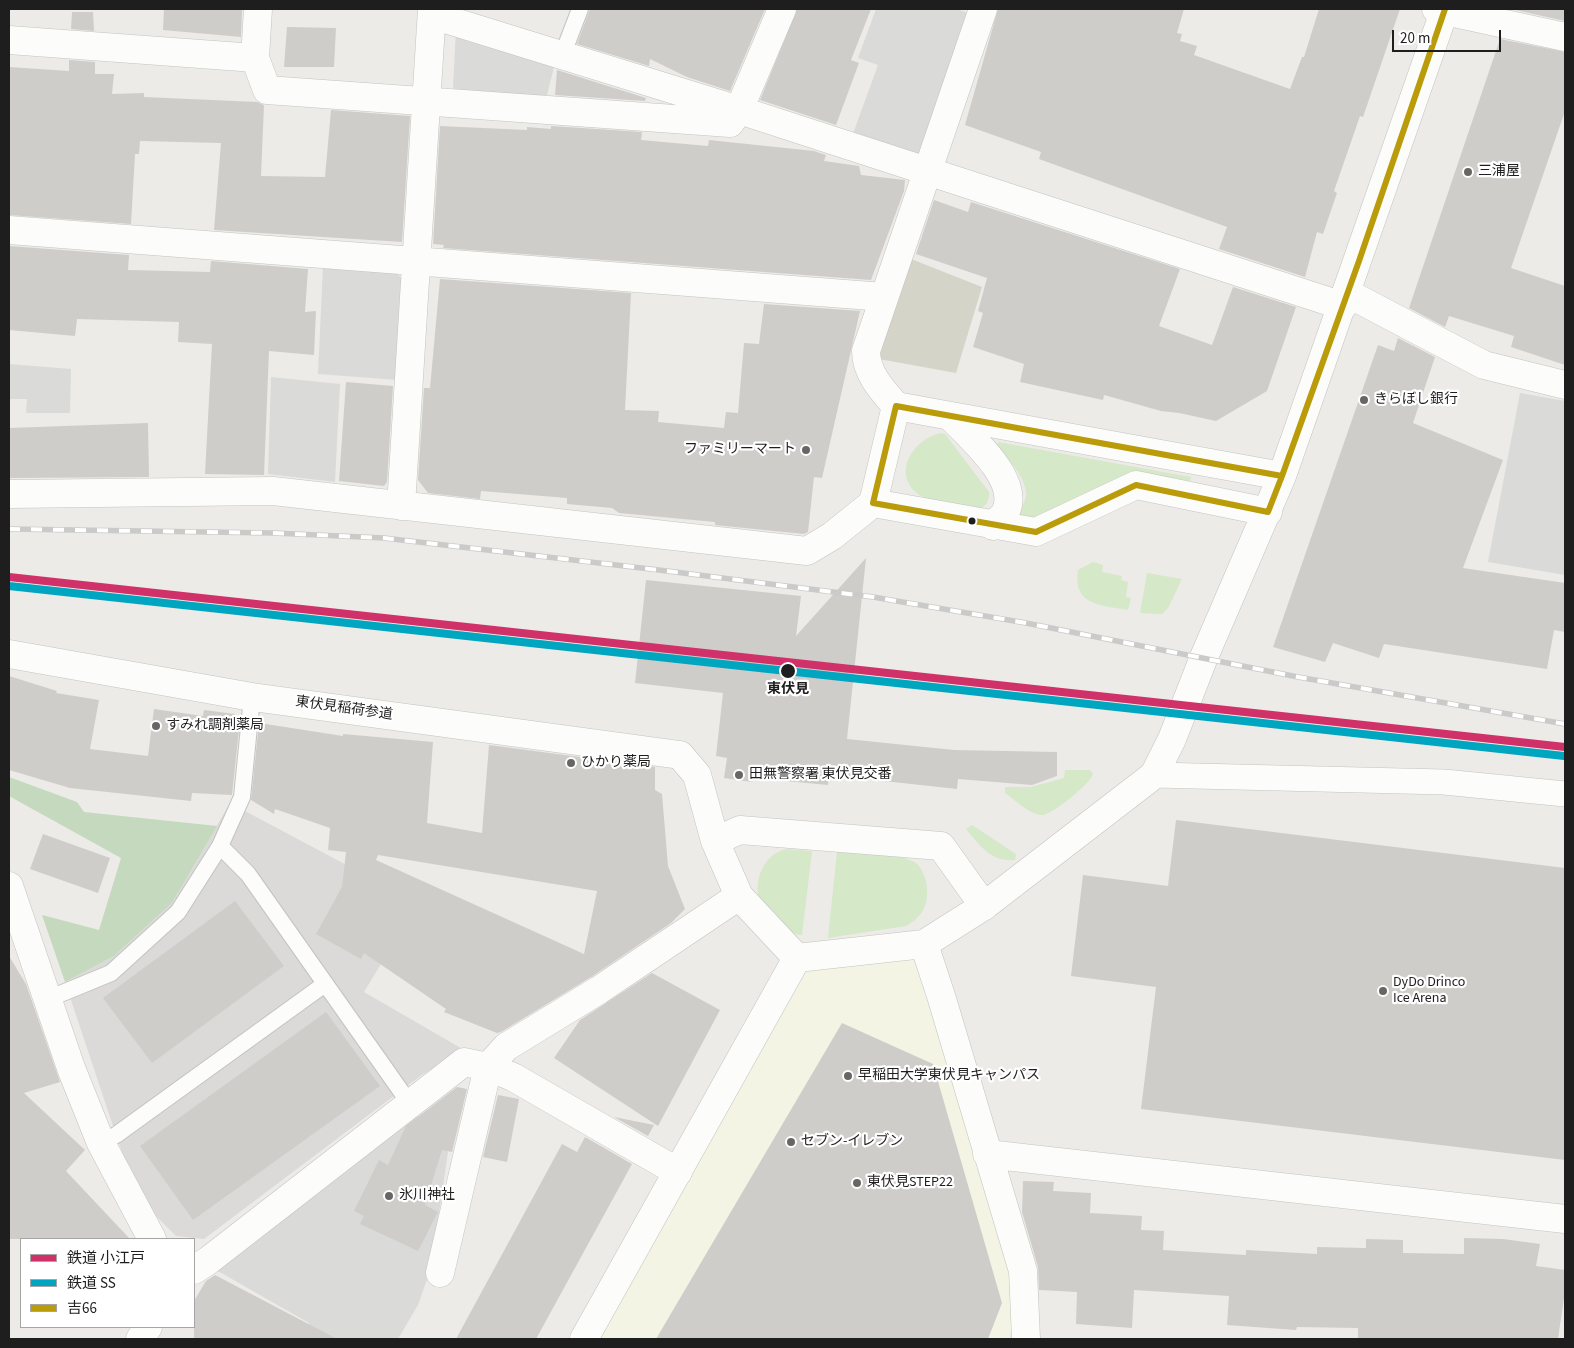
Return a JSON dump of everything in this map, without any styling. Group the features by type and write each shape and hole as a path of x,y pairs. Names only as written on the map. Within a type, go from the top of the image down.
{"street":[{"path":"258,9 255,58 267,90 730,123 739,110 782,9"},
{"path":"984,9 866,352 866,362 878,384 896,406 1282,476"},
{"path":"797,958 924,944 984,906 1154,774 1172,739 1204,657 1282,476 1345,299 1442,10 1565,36"},
{"path":"401,506 432,12 562,56 739,110 929,172 1345,299 1484,365 1565,386"},
{"path":"9,40 255,58"},
{"path":"9,230 415,263 884,297"},
{"path":"9,494 273,491 807,551 832,536 874,503 896,406"},
{"path":"951,417 1002,474 1008,488 1009,500 1006,512 993,526"},
{"path":"874,503 993,526 1036,532 1136,485 1268,512"},
{"name":"東伏見稲荷参道","path":"9,654 252,697 680,755 696,775 715,841"},
{"path":"1154,774 1444,782 1565,794"},
{"path":"797,958 739,896 715,841 740,830 942,846 984,906"},
{"path":"9,886 101,1143 151,1238"},
{"path":"440,1273 488,1067 506,1047 600,990 739,896"},
{"path":"924,944 1023,1271 1026,1339"},
{"path":"584,1339 797,958"},
{"path":"195,1269 464,1062 488,1067 513,1077 678,1172"},
{"path":"987,1154 1565,1219"},
{"path":"140,1339 147,1328"}],"lane":[{"path":"562,56 580,9"},
{"path":"48,999 111,973 178,912 220,846 242,798 252,697"},
{"path":"220,846 248,874 410,1104"},
{"path":"101,1143 116,1135 325,984"}],"shaded area":[{"path":"876,9 956,9 971,14 921,161 851,139 878,65 858,58"},
{"path":"456,29 555,63 546,99 460,94 453,87"},
{"path":"906,257 982,287 956,373 879,359 871,350"},
{"path":"323,266 396,272 405,283 398,380 318,374"},
{"path":"9,364 71,369 70,413 26,413 27,399 9,399"},
{"path":"271,377 340,384 335,482 268,474"},
{"path":"1520,393 1565,401 1565,575 1488,562"},
{"path":"230,803 418,903 364,992 466,1051 423,1074 204,1239 176,1236 151,1211 126,1163 65,982 114,956 172,903"},
{"name":"早稲田大学東伏見キャンパス","path":"924,944 1023,1271 1009,1339 584,1339 797,958"},
{"path":"411,1109 448,1152 431,1268 418,1305 398,1339 302,1339 309,1323 209,1266"}],"green space":[{"path":"941,433 945,434 989,492 989,498 984,507 978,510 941,503 921,496 912,488 907,479 906,469 909,459 921,443"},
{"path":"998,442 1191,477 1190,481 1132,471 1031,519 1020,517 1026,497 1023,481 1016,469 997,448"},
{"path":"1093,562 1103,565 1102,572 1122,576 1121,580 1128,582 1126,597 1131,598 1128,610 1099,605 1084,597 1077,582 1078,570"},
{"path":"1147,573 1182,579 1168,608 1162,614 1140,613"},
{"path":"1065,770 1090,770 1093,774 1085,785 1062,805 1047,814 1042,815 1032,812 1005,793 1005,787 1031,787 1064,778"},
{"path":"9,777 77,802 84,812 217,826 172,903 114,956 65,982 42,915 99,930 121,858 9,796"},
{"path":"972,825 1016,854 1015,860 999,858 987,852 966,829"},
{"path":"787,849 812,851 802,935 790,932 771,920 764,912 758,890 763,867 773,855"},
{"path":"837,852 898,856 917,864 922,871 927,885 927,899 922,913 906,926 828,938"}],"building":[{"path":"164,9 242,9 241,37 163,30"},
{"path":"590,9 765,9 730,91 687,77 650,59 649,66 577,44"},
{"path":"797,9 871,9 851,60 859,63 836,125 760,100"},
{"path":"998,9 1184,9 1177,33 1182,34 1180,41 1197,46 1194,55 1290,89 1302,57 1304,57 1319,9 1400,9 1363,117 1360,116 1334,191 1337,193 1323,234 1317,232 1305,277 1219,249 1227,227 1039,159 1041,152 965,125"},
{"path":"1511,9 1565,9 1565,21"},
{"path":"72,12 93,12 94,31 71,29"},
{"path":"287,27 336,28 334,67 284,67"},
{"path":"1500,39 1565,52 1565,111 1511,268 1565,286 1565,365 1511,347 1514,336 1449,316 1445,327 1409,308"},
{"path":"69,60 95,62 95,74 114,74 112,94 144,93 144,97 257,102 264,105 261,176 325,177 331,110 410,116 402,242 214,230 221,143 140,141 139,154 135,154 131,224 9,215 9,67 69,71"},
{"path":"557,70 646,98 645,101 555,95"},
{"path":"440,126 527,130 527,127 551,129 551,126 642,132 641,140 708,146 709,140 814,151 826,155 824,161 859,166 861,175 905,180 904,191 871,280 443,248 444,245 433,244"},
{"path":"934,200 968,212 971,202 1180,269 1159,326 1212,345 1233,287 1296,307 1267,391 1216,421 1161,411 1104,395 1103,400 1020,382 1024,364 973,347 983,313 978,311 987,278 916,254"},
{"path":"9,246 129,255 128,270 210,272 211,261 308,269 305,312 316,311 314,355 269,351 264,475 205,474 212,344 178,342 179,322 77,319 75,336 9,330"},
{"path":"440,279 631,293 625,410 659,411 658,422 724,428 726,412 738,413 744,343 759,344 764,304 860,311 822,478 814,477 808,532 804,534 715,525 715,522 619,513 612,508 567,504 567,498 481,491 480,499 428,493 418,480 424,388 430,388"},
{"path":"1398,338 1435,357 1413,423 1503,460 1463,568 1565,583 1565,632 1554,630 1547,669 1384,644 1379,658 1333,643 1325,662 1273,647 1378,345 1394,351"},
{"path":"346,382 393,386 387,482 384,486 339,481"},
{"path":"148,423 149,477 9,478 9,428"},
{"path":"866,558 847,739 954,750 1057,752 1057,776 1032,785 958,779 957,789 829,775 828,785 753,778 752,782 724,778 727,758 716,756 723,693 635,683 646,580 801,596 796,636"},
{"path":"9,676 57,691 56,693 99,700 90,749 148,756 154,709 203,716 204,710 235,714 234,719 240,720 232,795 192,793 191,801 70,788 9,770"},
{"path":"259,723 343,736 343,734 433,742 427,823 482,833 489,745 655,767 655,790 662,794 668,866 685,909 671,923 591,977 497,1033 444,1012 446,1009 364,953 361,959 316,934 342,887 346,852 328,850 330,828 275,809 274,814 251,800","holes":["378,855 597,891 584,954 376,860"]},
{"name":"DyDo Drinco Ice Arena","path":"1176,820 1565,868 1565,1160 1141,1109 1156,987 1071,976 1083,875 1168,886"},
{"path":"43,834 110,858 98,893 30,869"},
{"path":"235,901 284,966 152,1063 103,998"},
{"path":"9,956 26,984 60,1082 24,1093 85,1150 66,1171 129,1238 9,1239"},
{"path":"652,973 720,1010 658,1126 554,1058 580,1020"},
{"path":"326,1012 380,1086 193,1220 140,1146"},
{"name":"東伏見STEP22","path":"842,1023 933,1064 1002,1303 988,1339 656,1339"},
{"path":"457,1087 467,1089 452,1152 442,1150 425,1205 438,1212 418,1251 360,1224 364,1216 354,1211 379,1160 388,1165 406,1126"},
{"path":"498,1095 519,1099 507,1162 483,1157"},
{"path":"614,1117 654,1125 648,1136"},
{"path":"585,1137 632,1164 536,1339 456,1339 562,1144 577,1152"},
{"path":"1023,1181 1054,1182 1053,1191 1091,1193 1090,1213 1142,1216 1141,1230 1164,1231 1163,1250 1246,1255 1246,1250 1317,1254 1317,1247 1366,1248 1366,1239 1403,1240 1403,1253 1464,1254 1464,1238 1503,1239 1540,1244 1536,1266 1565,1270 1565,1291 1558,1339 1358,1339 1358,1328 1297,1327 1296,1330 1227,1325 1229,1296 1134,1290 1132,1328 1076,1324 1077,1292 1039,1290 1038,1267 1022,1212"},
{"path":"215,1275 337,1339 194,1339 195,1299 206,1281"}],"railway":[{"path":"9,529 273,533 384,538 659,570 873,597 1026,623 1298,677 1565,724"}],"rail line":[{"name":"小江戸","path":"9,577 1565,747"},
{"name":"SS","path":"9,586 1564,756"}],"transit line":[{"name":"吉66","path":"1282,476 1359,261 1445,9"},
{"name":"吉66","path":"896,406 1282,476 1268,512 1136,485 1036,532 873,503 896,406"}],"place":[{"name":"三浦屋","path":"1468,172"},
{"name":"きらぼし銀行","path":"1364,400"},
{"name":"ファミリーマート","path":"806,450"},
{"name":"東伏見","path":"788,671"},
{"name":"すみれ調剤薬局","path":"156,726"},
{"name":"ひかり薬局","path":"571,763"},
{"name":"田無警察署 東伏見交番","path":"739,775"},
{"name":"DyDo Drinco Ice Arena","path":"1383,991"},
{"name":"早稲田大学東伏見キャンパス","path":"848,1076"},
{"name":"セブン-イレブン","path":"791,1142"},
{"name":"東伏見STEP22","path":"857,1183"},
{"name":"氷川神社","path":"389,1196"}]}
